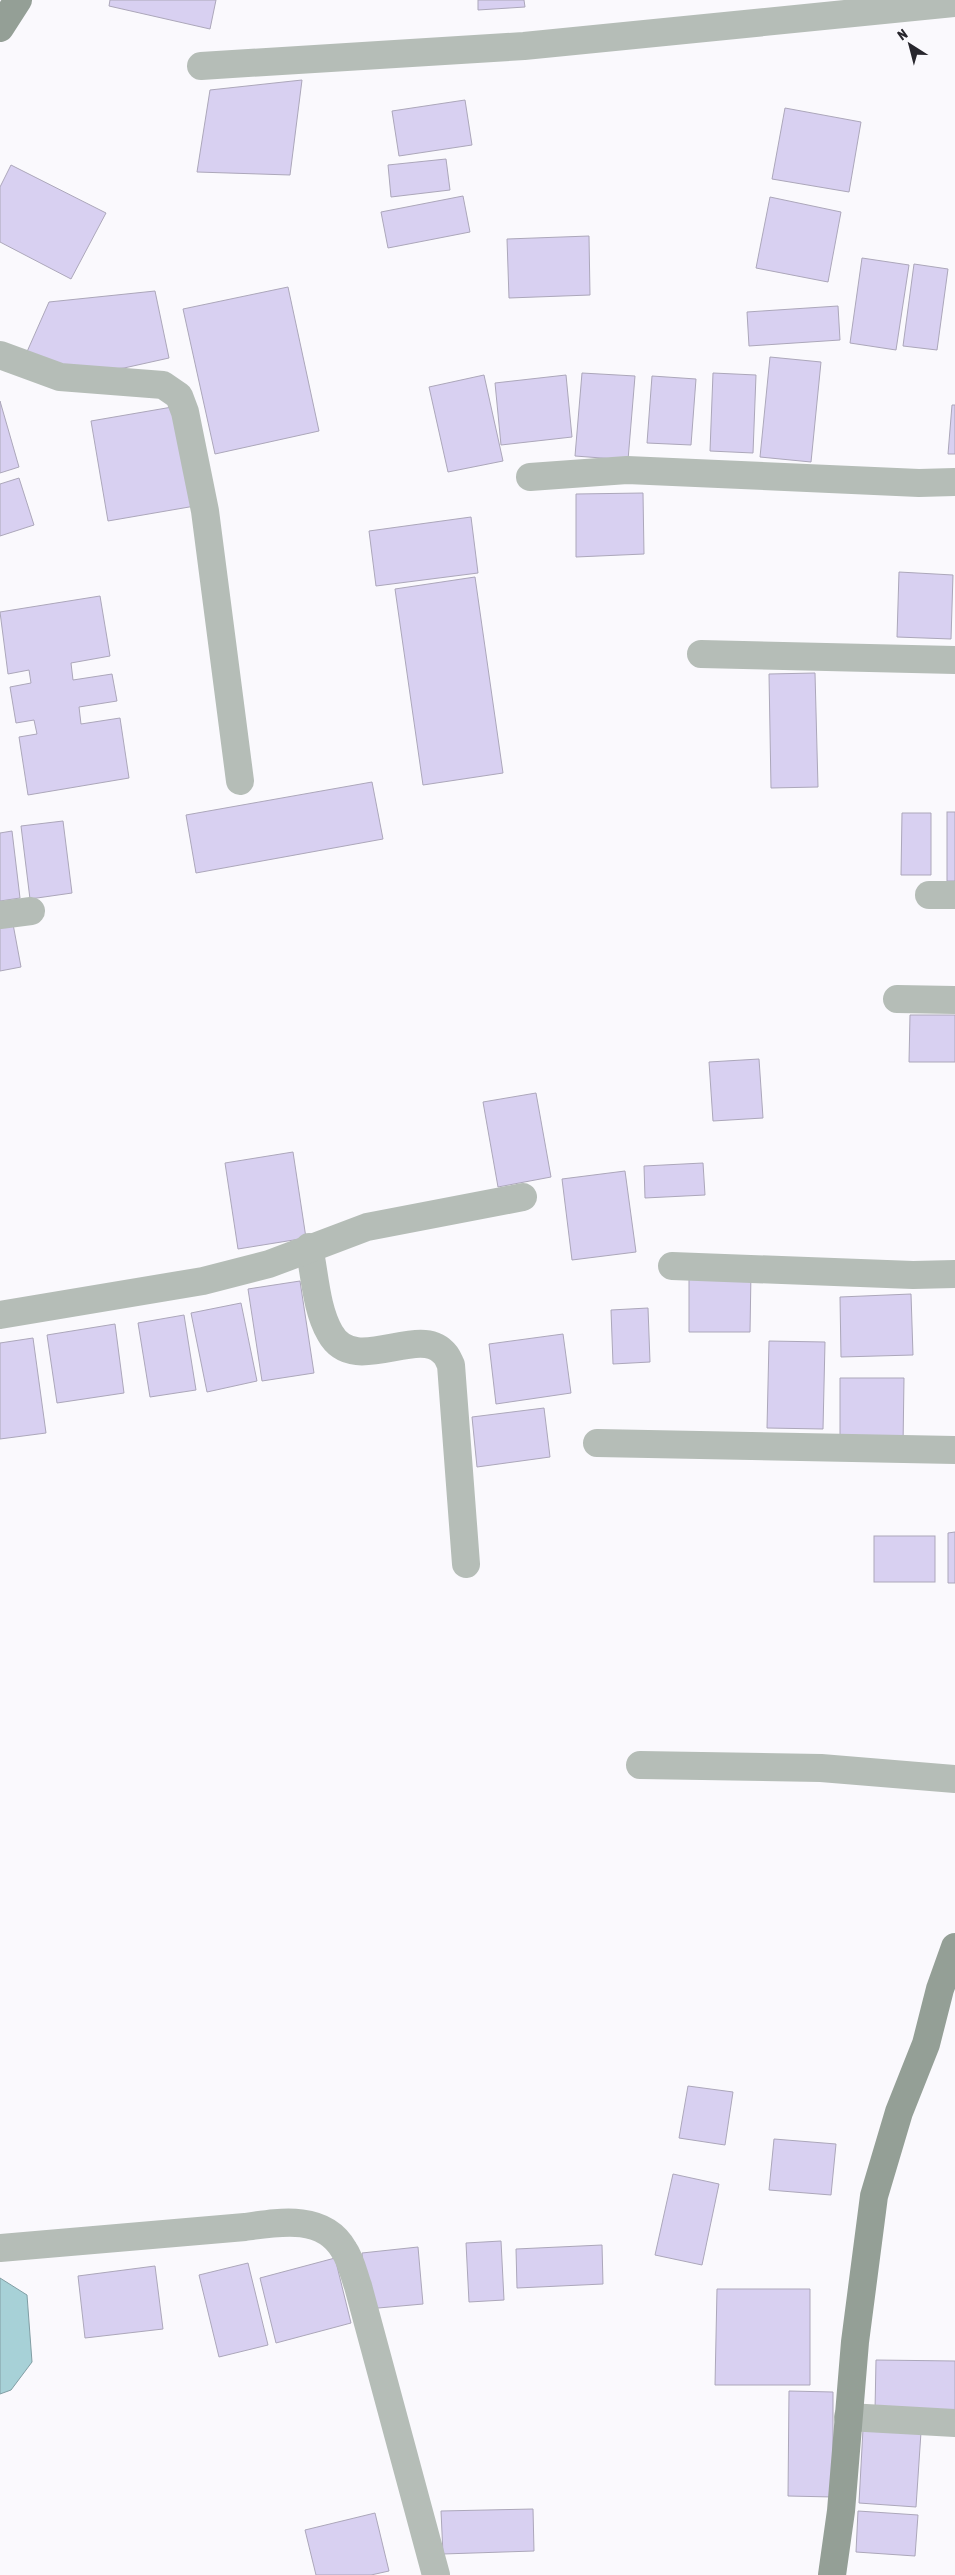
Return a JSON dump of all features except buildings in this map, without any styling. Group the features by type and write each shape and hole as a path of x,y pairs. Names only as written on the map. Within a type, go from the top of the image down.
{"street":[{"path":"0,28 18,0"},
{"path":"201,66 524,46 955,3"},
{"path":"0,355 60,377 163,385 179,396 185,412 205,511 240,781"},
{"path":"530,477 627,470 919,483 955,482"},
{"path":"701,654 955,660"},
{"path":"0,916 31,911"},
{"path":"897,999 955,1000"},
{"path":"0,1315 204,1281 269,1264 309,1247 367,1227 524,1197"},
{"path":"309,1247 323,1316 330,1333 338,1345 352,1352 428,1344 443,1351 451,1365 466,1564"},
{"path":"672,1266 913,1275 955,1274"},
{"path":"597,1442 955,1450"},
{"path":"640,1765 821,1768 955,1779"},
{"path":"832,2575 841,2511 855,2342 874,2196 899,2112 926,2044 940,1989 955,1947"},
{"path":"0,2248 245,2227 283,2221 310,2224 332,2234 345,2250 358,2286 436,2575"},
{"path":"848,2416 955,2423"}],"water":[{"path":"0,2278 27,2295 32,2362 11,2390 0,2394"}]}
